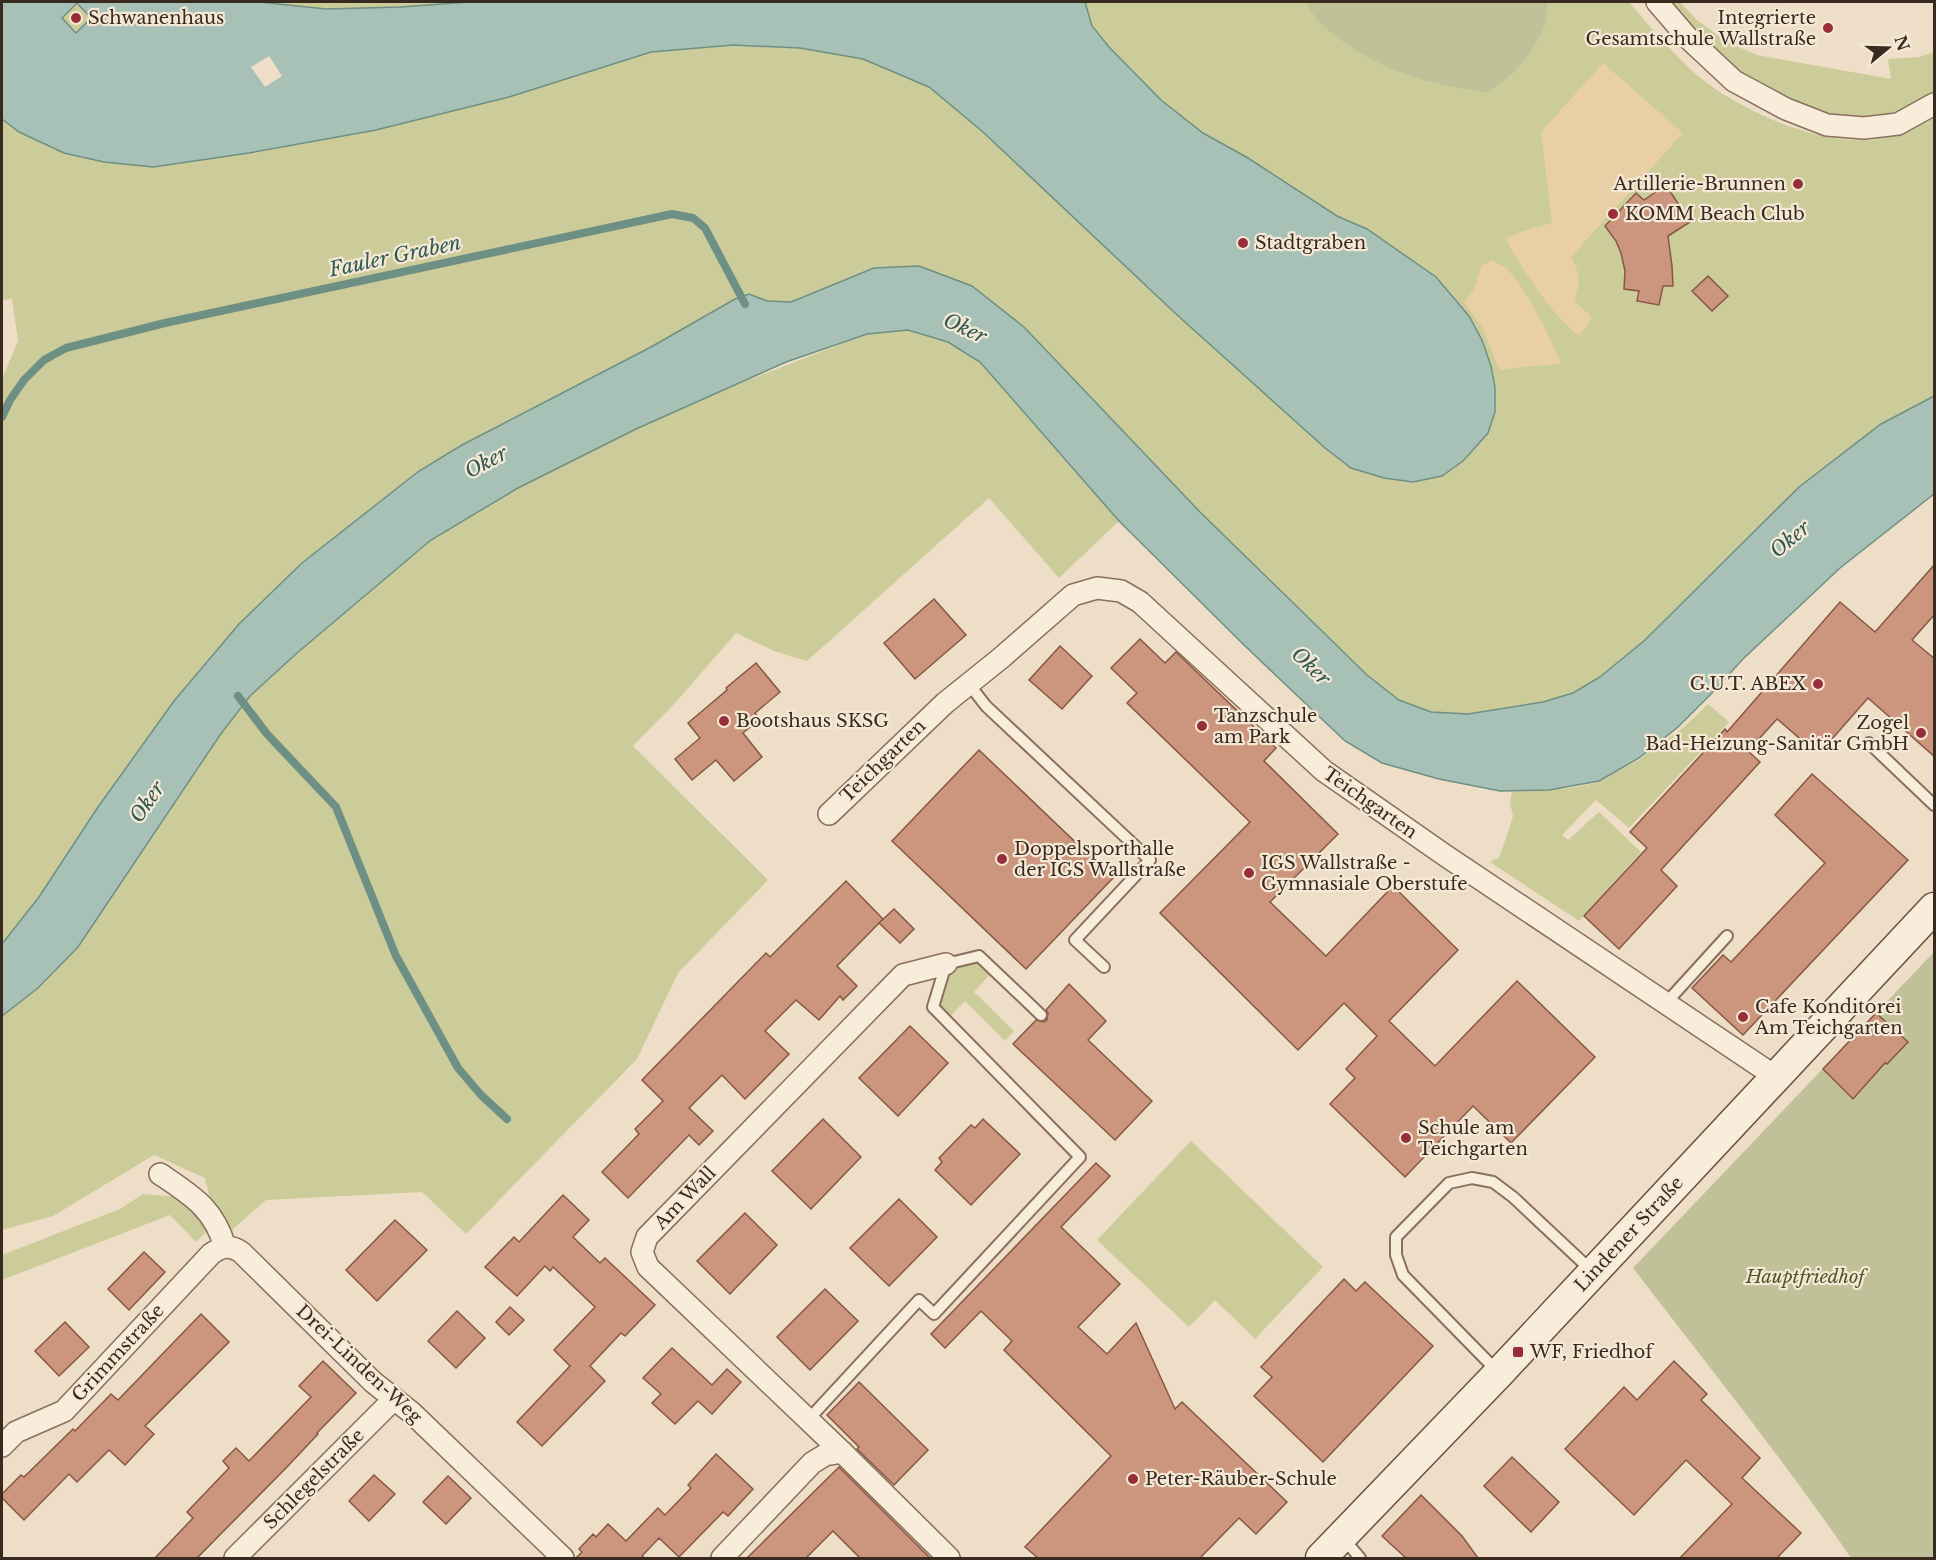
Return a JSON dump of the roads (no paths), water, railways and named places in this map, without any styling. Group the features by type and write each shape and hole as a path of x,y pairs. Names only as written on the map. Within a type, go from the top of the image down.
{"main road":[{"name":"Lindener Straße","path":"1321,1558 1351,1548 1499,1373 1935,908"}],"street":[{"path":"1657,2 1688,38 1734,81 1786,110 1827,125 1864,128 1898,124 1935,104"},
{"name":"Teichgarten","path":"829,813 913,732 1073,595 1097,588 1121,591 1140,602 1324,771 1446,856 1776,1077"},
{"name":"Am Wall","path":"946,964 903,975 647,1237 642,1252 648,1267 842,1452 949,1558"},
{"path":"160,1174 196,1198 221,1233 225,1247"},
{"name":"Drei-Linden-Weg","path":"225,1247 232,1247 241,1252 373,1382 412,1413 563,1558"},
{"name":"Grimmstraße","path":"2,1446 16,1432 64,1411 211,1254 225,1247"},
{"name":"Schlegelstraße","path":"235,1558 393,1400"},
{"path":"722,1558 812,1463 825,1455 842,1452"}],"lane":[{"path":"968,683 986,706 1150,860 1075,940 1104,967"},
{"path":"1869,743 1935,805"},
{"path":"1666,1003 1726,936"},
{"path":"808,1420 919,1300 934,1314 1080,1158 933,1007 946,964 979,957 1041,1015"},
{"path":"1499,1373 1403,1275 1396,1255 1396,1237 1449,1183 1472,1178 1493,1182 1513,1197 1593,1272"}],"water":[{"name":"Stadtgraben","path":"2,2 260,2 326,9 469,2 1085,2 1092,26 1109,47 1161,100 1203,133 1248,158 1337,216 1367,229 1436,277 1469,316 1482,340 1495,387 1495,412 1488,433 1463,461 1442,476 1413,482 1384,478 1351,468 1325,448 1175,313 983,132 929,87 863,59 800,48 733,45 651,52 509,97 376,130 249,153 153,167 104,162 64,153 19,132 2,119","holes":["77,3 91,18 76,33 62,18"]},
{"name":"Oker","path":"919,266 972,286 1024,327 1200,512 1367,675 1399,700 1431,712 1468,714 1543,702 1573,693 1600,677 1645,640 1799,487 1881,424 1934,396 1934,494 1840,568 1743,659 1678,727 1639,758 1599,781 1549,790 1500,791 1439,779 1382,763 1345,741 1119,521 980,362 948,342 908,330 867,334 786,362 636,429 518,488 431,540 297,653 250,696 220,735 78,947 38,988 2,1016 2,944 39,897 98,807 174,701 239,624 302,563 419,471 462,445 651,347 735,299 749,294 767,301 791,302 874,268"}],"waterway":[{"name":"Fauler Graben","path":"2,417 10,400 24,380 44,360 66,348 165,323 672,214 693,218 705,228 745,304"},
{"path":"238,696 267,734 336,807 396,956 458,1068 481,1095 507,1119"}],"place":[{"name":"Schwanenhaus","path":"76,18"},
{"name":"Integrierte Gesamtschule Wallstraße","path":"1828,28"},
{"name":"Artillerie-Brunnen","path":"1798,184"},
{"name":"KOMM Beach Club","path":"1613,214"},
{"name":"Stadtgraben","path":"1243,243"},
{"name":"G.U.T. ABEX","path":"1818,684"},
{"name":"Bootshaus SKSG","path":"724,721"},
{"name":"Tanzschule am Park","path":"1202,726"},
{"name":"Zogel Bad-Heizung-Sanitär GmbH","path":"1921,733"},
{"name":"Doppelsporthalle der IGS Wallstraße","path":"1002,859"},
{"name":"IGS Wallstraße - Gymnasiale Oberstufe","path":"1249,873"},
{"name":"Cafe Konditorei Am Teichgarten","path":"1743,1017"},
{"name":"Schule am Teichgarten","path":"1406,1138"},
{"name":"WF, Friedhof","path":"1518,1352"},
{"name":"Peter-Räuber-Schule","path":"1133,1479"}],"park label":[{"name":"Hauptfriedhof","path":"1805,1277"}]}
